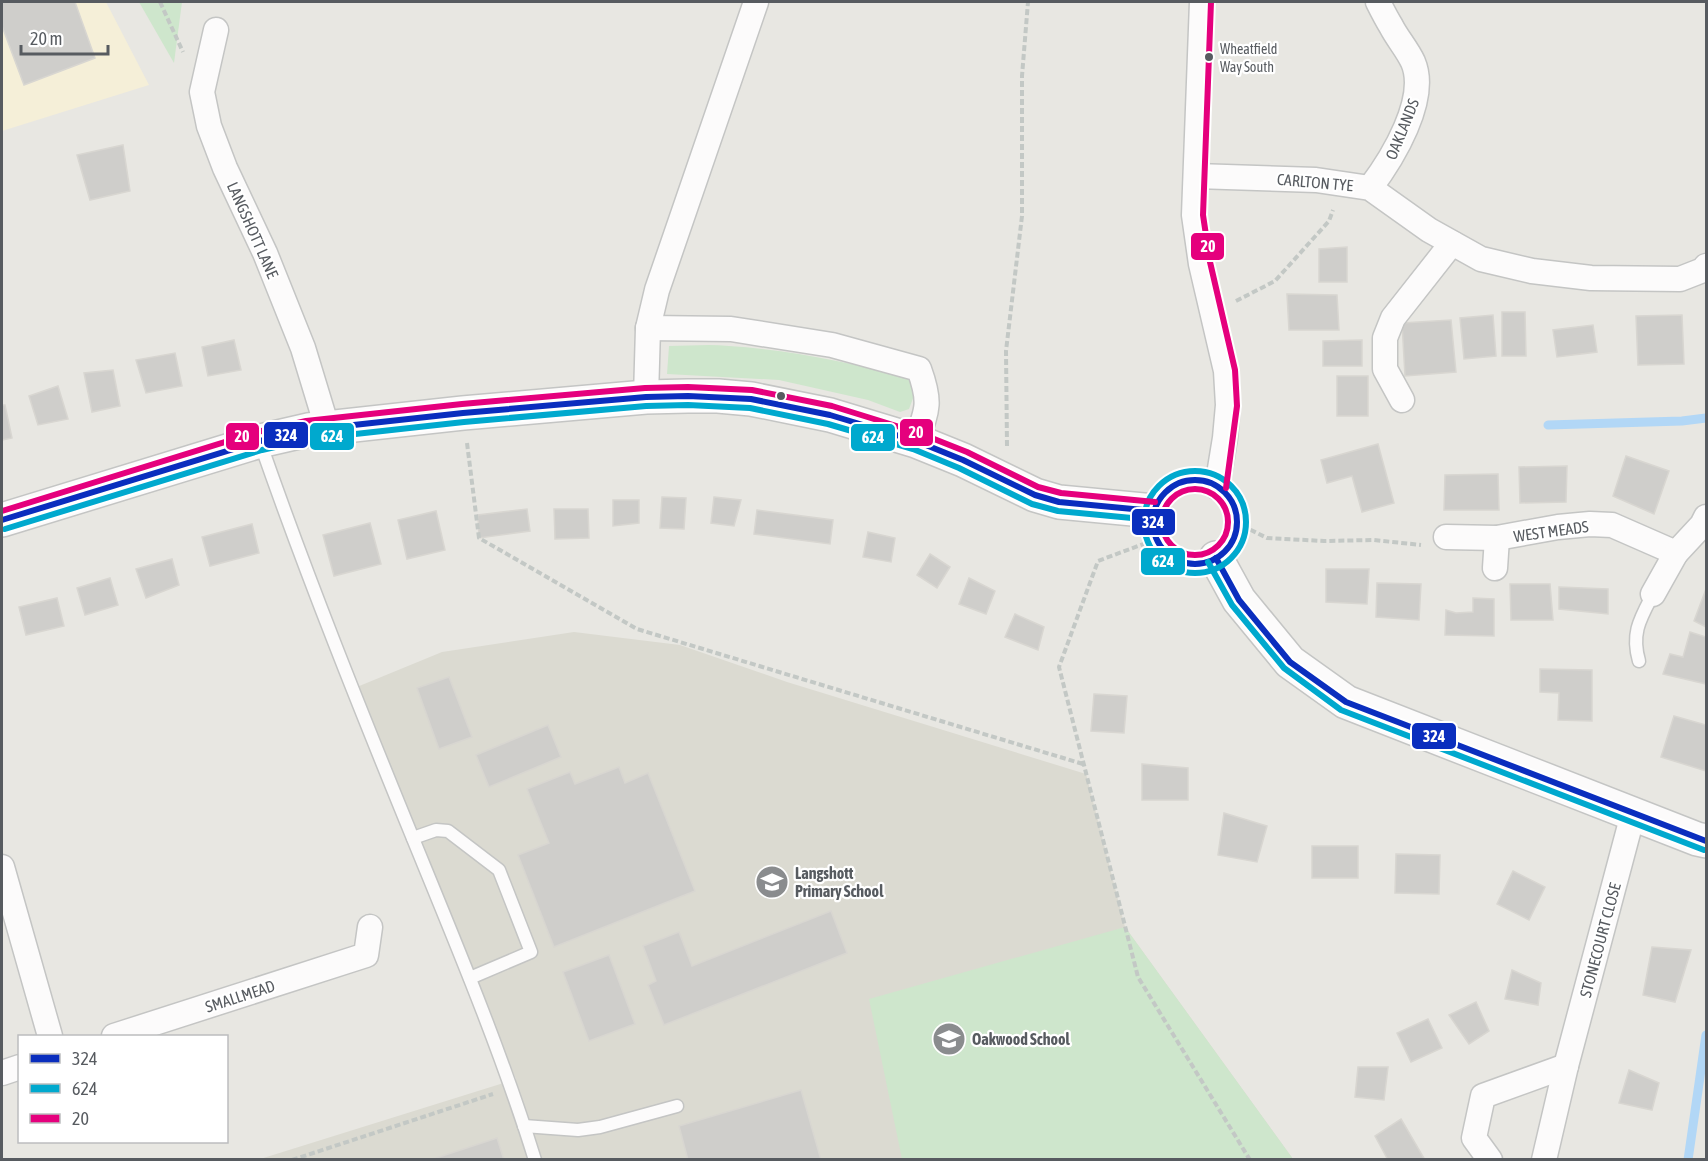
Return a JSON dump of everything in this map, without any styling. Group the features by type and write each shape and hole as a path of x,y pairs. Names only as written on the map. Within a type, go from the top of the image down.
{"street":[{"path":"646,397 648,328 657,290 756,2"},
{"path":"1202,2 1194,215 1201,264 1226,371 1228,405 1217,487"},
{"name":"OAKLANDS","path":"1370,188 1389,163 1408,121 1417,92 1413,63 1378,2"},
{"name":"LANGSHOTT LANE","path":"216,30 202,92 209,126 225,168 265,253 303,348 327,427"},
{"name":"CARLTON TYE","path":"1196,176 1316,180 1370,188 1429,230 1481,259 1532,271 1591,278 1680,279 1705,270"},
{"path":"1402,400 1385,369 1385,338 1393,318 1452,243"},
{"path":"648,328 731,329 832,345 919,369 927,391 927,410 916,441"},
{"path":"2,520 260,441 327,427 463,412 646,397 718,396 751,399 830,415 916,441 963,459 1035,495 1155,525"},
{"path":"1187,481 1203,481 1217,487 1227,495 1234,507 1236,531 1232,541 1216,558 1203,563 1189,564 1175,559 1164,551 1155,525 1161,497 1172,487 1187,481"},
{"path":"1653,594 1676,553 1707,517"},
{"name":"WEST MEADS","path":"1446,537 1497,538 1558,527 1590,524 1612,525 1676,553"},
{"path":"1495,568 1497,538"},
{"path":"1216,558 1239,600 1290,662 1346,702 1707,841"},
{"name":"STONECOURT CLOSE","path":"1544,1160 1566,1066 1633,814"},
{"path":"2,867 50,1035"},
{"name":"SMALLMEAD","path":"117,1035 366,955 370,927"},
{"path":"1490,1160 1474,1138 1483,1096 1566,1066"},
{"path":"2,1072 18,1068"}],"lane":[{"path":"260,441 290,526 470,978 535,1160"},
{"path":"1639,661 1635,646 1636,630 1653,594"},
{"path":"413,838 436,830 448,831 499,870 531,952 470,978"},
{"path":"524,1126 578,1130 600,1127 677,1106"}],"path":[{"path":"160,2 202,92"},
{"path":"1012,485 1007,453 1006,351 1023,216 1022,76 1028,2"},
{"path":"1213,313 1275,281 1329,221 1343,184"},
{"path":"463,412 479,538 637,629 1083,764"},
{"path":"1236,519 1247,528 1267,538 1324,541 1374,540 1444,547 1446,537"},
{"path":"1155,525 1098,561 1059,667 1138,977 1250,1160"},
{"path":"292,1160 511,1088"}],"shaded area":[{"path":"2,2 106,2 149,85 2,131"},
{"name":"Langshott Primary School","path":"574,632 680,645 787,682 1086,774 1125,927 1293,1159 257,1160 516,1079 470,978 352,689 442,652"}],"green space":[{"path":"139,2 182,2 174,63"},
{"path":"722,345 774,350 819,358 908,378 915,393 909,409 900,412 868,400 779,380 667,374 669,346"},
{"path":"1125,927 1293,1159 902,1159 869,999"}],"building":[{"path":"2,2 75,2 95,58 24,85 2,26"},
{"path":"123,145 130,191 90,200 77,155"},
{"path":"1347,247 1347,282 1319,282 1319,249"},
{"path":"1287,294 1337,295 1339,330 1289,330"},
{"path":"1502,312 1525,312 1526,356 1502,356"},
{"path":"1493,315 1496,356 1464,359 1460,318"},
{"path":"1682,315 1684,364 1638,365 1636,316"},
{"path":"1451,320 1456,372 1405,376 1402,323"},
{"path":"1593,325 1597,352 1557,357 1553,330"},
{"path":"234,340 241,370 208,376 202,347"},
{"path":"1362,340 1362,366 1323,366 1323,341"},
{"path":"175,353 182,386 146,393 136,360"},
{"path":"113,370 120,406 92,412 84,373"},
{"path":"1337,376 1368,376 1368,416 1337,416"},
{"path":"58,386 68,419 38,425 29,396"},
{"path":"2,405 5,405 12,438 2,440"},
{"path":"1378,444 1394,503 1362,512 1352,476 1327,483 1321,460"},
{"path":"1626,456 1669,471 1654,514 1613,496"},
{"path":"1567,466 1566,502 1520,503 1519,467"},
{"path":"1498,474 1499,510 1444,510 1445,475"},
{"path":"662,497 686,498 684,529 660,528"},
{"path":"714,497 741,500 734,526 711,523"},
{"path":"613,500 639,500 639,523 613,526"},
{"path":"527,509 530,531 479,538 478,515"},
{"path":"554,509 588,509 589,538 555,539"},
{"path":"757,510 833,520 830,544 754,534"},
{"path":"436,511 445,550 407,559 398,520"},
{"path":"370,523 381,564 334,576 323,535"},
{"path":"252,524 259,553 210,566 202,537"},
{"path":"868,532 895,538 891,562 863,557"},
{"path":"930,554 950,567 937,588 917,575"},
{"path":"172,559 179,585 146,598 136,569"},
{"path":"1326,569 1369,569 1367,604 1326,602"},
{"path":"110,578 118,605 85,615 77,588"},
{"path":"969,578 995,591 986,614 959,604"},
{"path":"1377,583 1421,584 1419,620 1376,617"},
{"path":"1510,584 1550,584 1553,620 1511,620"},
{"path":"1559,587 1608,589 1608,614 1559,609"},
{"path":"1706,589 1706,627 1694,621"},
{"path":"57,598 64,626 26,635 19,607"},
{"path":"1473,598 1494,599 1494,636 1445,635 1446,610 1456,613 1473,612"},
{"path":"1015,614 1044,627 1038,650 1005,637"},
{"path":"1690,632 1706,637 1706,684 1663,674 1670,654 1683,657"},
{"path":"1540,669 1592,670 1592,721 1558,720 1559,693 1540,692"},
{"path":"449,677 472,737 439,749 417,688"},
{"path":"1094,694 1127,696 1124,733 1091,731"},
{"path":"1674,716 1706,725 1706,771 1661,757"},
{"path":"548,725 561,757 489,787 476,755"},
{"path":"1142,764 1188,768 1188,800 1142,800"},
{"path":"619,767 625,783 648,773 695,891 554,947 518,855 549,843 527,789 570,772 575,784"},
{"path":"1224,813 1267,826 1257,862 1218,855"},
{"path":"1312,846 1358,846 1358,878 1312,878"},
{"path":"1396,854 1440,855 1439,894 1395,893"},
{"path":"1513,871 1545,887 1529,920 1497,904"},
{"path":"831,911 847,953 664,1025 648,985 656,981 643,946 679,932 692,966"},
{"path":"1652,947 1691,950 1675,1002 1643,995"},
{"path":"609,955 635,1024 589,1041 563,972"},
{"path":"1512,970 1541,983 1538,1005 1505,999"},
{"path":"1476,1002 1489,1031 1469,1044 1449,1015"},
{"path":"1428,1019 1442,1048 1411,1062 1397,1033"},
{"path":"1358,1067 1388,1067 1384,1100 1355,1097"},
{"path":"1629,1070 1659,1083 1652,1110 1619,1103"},
{"path":"801,1090 821,1160 688,1160 679,1126"},
{"path":"1401,1119 1425,1160 1388,1160 1375,1136"},
{"path":"497,1138 504,1160 430,1160"}],"waterway":[{"path":"1548,425 1682,421 1706,418"},
{"path":"1688,1160 1706,1035"}],"transit line":[{"name":"20","path":"1211,2 1203,215 1210,262 1235,370 1237,406 1226,488"},
{"name":"20","path":"2,511 257,432 306,421 462,404 645,388 688,387 752,390 832,406 919,433 967,452 1038,487 1061,493 1155,502"},
{"name":"324","path":"2,520 260,441 308,430 463,413 646,397 688,396 751,399 830,415 916,441 963,460 1035,495 1059,502 1154,511"},
{"name":"624","path":"5,529 262,450 310,439 464,422 646,406 688,405 750,408 828,424 913,449 959,468 1032,504 1058,511 1153,520"},
{"name":"624","path":"1195,471 1214,475 1231,486 1242,503 1246,522 1242,541 1231,558 1214,569 1195,573 1176,569 1159,558 1148,541 1144,522 1148,503 1159,486 1176,475 1195,471"},
{"name":"324","path":"1195,480 1218,487 1230,499 1237,522 1230,545 1218,557 1195,564 1172,557 1160,545 1153,522 1160,499 1172,487 1195,480"},
{"name":"20","path":"1195,489 1207,492 1218,499 1225,510 1228,522 1225,534 1218,545 1207,552 1195,555 1183,552 1172,545 1165,534 1162,522 1165,510 1172,499 1183,492 1195,489"},
{"name":"324","path":"1216,558 1239,600 1290,662 1346,702 1706,841"},
{"name":"624","path":"1208,562 1232,605 1284,668 1341,710 1704,850"}],"place":[{"name":"Wheatfield Way South","path":"1209,57"},
{"name":"Langshott Primary School","path":"772,882"},
{"name":"Oakwood School","path":"949,1039"}]}
